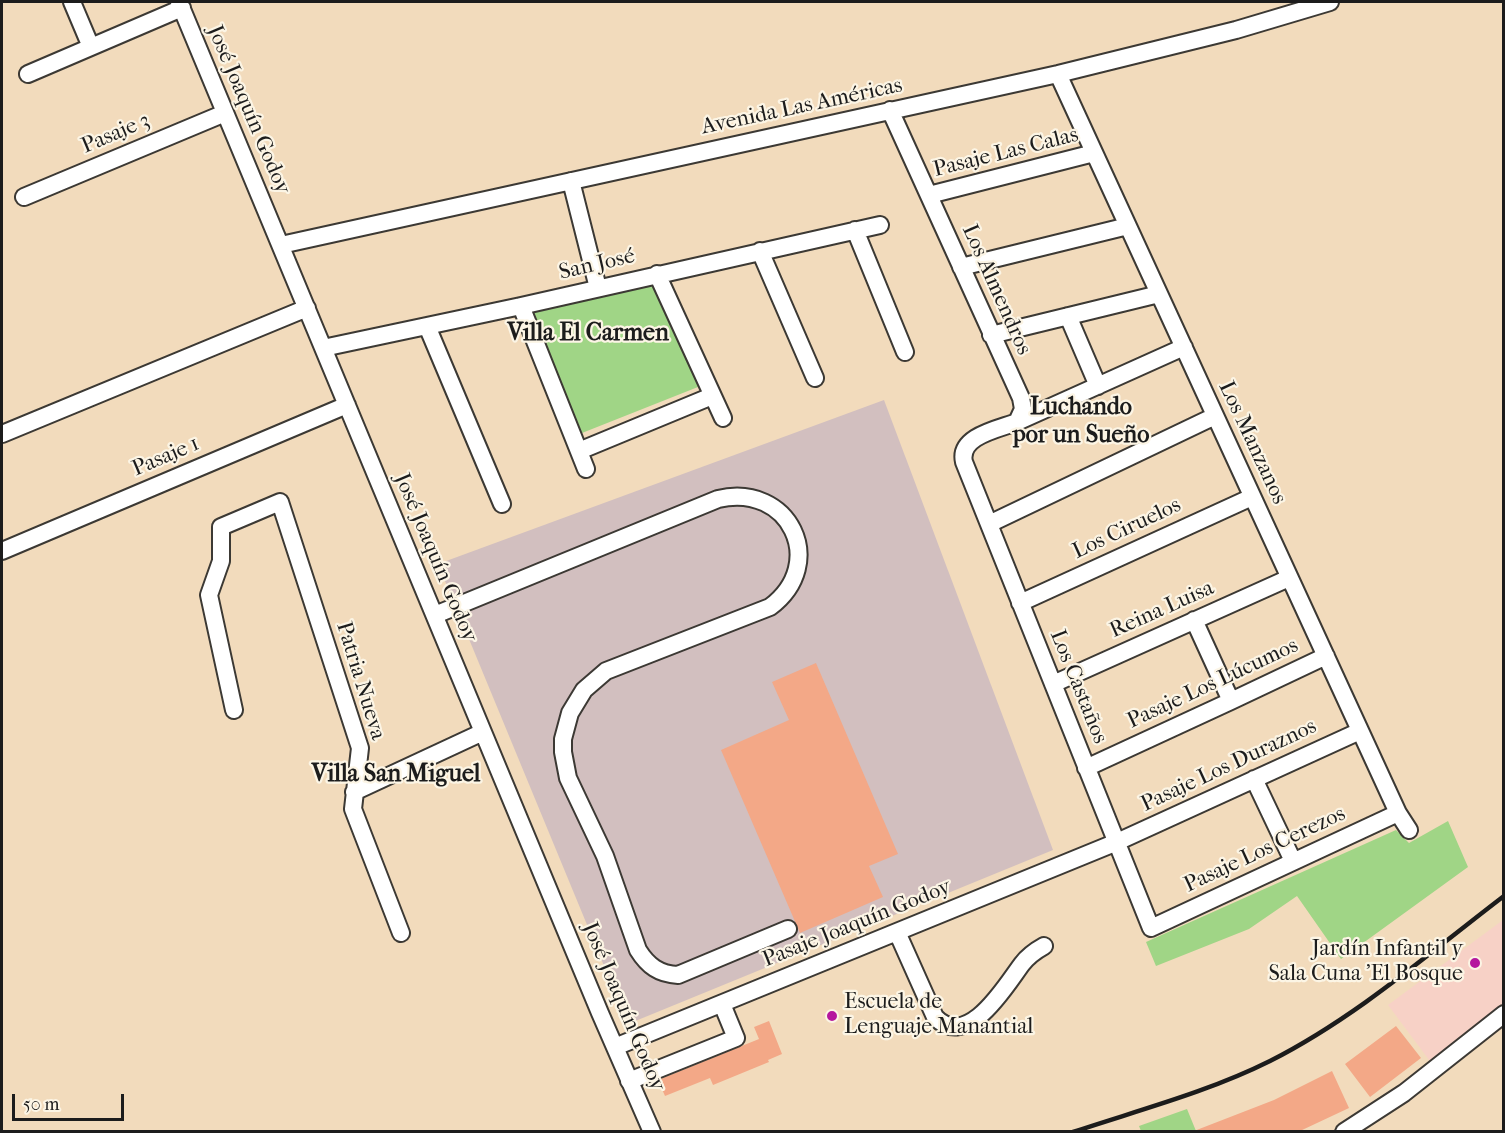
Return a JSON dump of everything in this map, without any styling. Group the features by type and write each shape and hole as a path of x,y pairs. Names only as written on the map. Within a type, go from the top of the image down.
{"street":[{"path":"72,2 91,47"},
{"name":"Avenida Las Américas","path":"281,245 1058,74 1257,24 1330,2"},
{"path":"28,74 180,5"},
{"name":"José Joaquín Godoy","path":"180,5 629,1081 652,1131"},
{"name":"Los Manzanos","path":"1058,74 1398,813 1409,830"},
{"name":"Los Almendros","path":"890,111 1021,398 1023,409 1017,422"},
{"name":"Pasaje 3","path":"24,197 225,113"},
{"name":"Pasaje Las Calas","path":"929,195 1094,153"},
{"path":"571,181 598,288"},
{"name":"San José","path":"323,348 880,225"},
{"path":"961,267 1128,226"},
{"path":"855,230 905,352"},
{"path":"760,251 815,378"},
{"path":"657,274 723,418"},
{"path":"991,335 1159,294"},
{"path":"521,306 586,469"},
{"path":"2,434 307,308"},
{"path":"1068,316 1098,386"},
{"path":"427,326 502,504"},
{"path":"1017,422 1184,347"},
{"path":"579,451 712,396"},
{"name":"Pasaje 1","path":"2,550 347,405"},
{"path":"989,524 1215,416"},
{"name":"Los Castaños","path":"1017,422 970,442 964,448 964,462 1151,928"},
{"path":"435,615 718,499 741,495 752,497 773,506 782,513 794,532 799,554 796,575 786,593 770,607 619,665 594,680 584,690 570,713 564,732 563,752 568,778 605,856 638,950 647,963 661,972 678,975 788,928"},
{"name":"Los Ciruelos","path":"1020,603 1252,497"},
{"name":"Patria Nueva","path":"234,710 209,595 221,561 221,527 280,502 360,748 353,809 401,933"},
{"name":"Reina Luisa","path":"1053,684 1290,578"},
{"path":"1194,620 1232,701"},
{"name":"Pasaje Los Lúcumos","path":"1086,768 1326,656"},
{"name":"Pasaje Los Duraznos","path":"1117,842 1360,731"},
{"path":"354,792 483,732"},
{"path":"1254,779 1293,861"},
{"name":"Pasaje Los Cerezos","path":"1151,928 1398,813"},
{"name":"Pasaje Joaquín Godoy","path":"615,1047 1117,842"},
{"path":"897,932 932,1012 939,1021 950,1026 967,1023 984,1013 1029,956 1044,946"},
{"path":"629,1081 736,1038 722,1004"},
{"path":"1344,1131 1381,1109 1503,1014"}],"shaded area":[{"path":"884,400 1053,850 628,1024 438,564"},
{"name":"Jardín Infantil y Sala Cuna 'El Bosque","path":"1503,920 1503,1027 1441,1076 1388,1005"}],"green space":[{"path":"658,279 703,385 582,433 530,309"},
{"path":"1448,821 1468,867 1341,959 1297,896 1249,929 1156,966 1146,942 1396,830 1409,843"},
{"path":"1187,1109 1196,1131 1141,1131 1139,1126"}],"building":[{"path":"816,663 898,854 869,866 883,897 800,933 721,750 789,720 772,682"},
{"path":"769,1021 782,1054 768,1060 769,1062 713,1085 710,1078 665,1096 658,1080 759,1039 754,1027"},
{"path":"1396,1026 1421,1058 1370,1097 1345,1064"},
{"path":"1332,1071 1349,1108 1300,1131 1194,1131 1274,1100"}],"railway":[{"path":"1073,1132 1173,1100 1270,1061 1332,1025 1361,1005 1504,896"}],"place":[{"name":"Jardín Infantil y Sala Cuna 'El Bosque","path":"1475,963"},
{"name":"Escuela de Lenguaje Manantial","path":"832,1016"}],"district":[{"name":"Villa El Carmen","path":"588,334"},
{"name":"Luchando por un Sueño","path":"1081,422"},
{"name":"Villa San Miguel","path":"396,775"}]}
